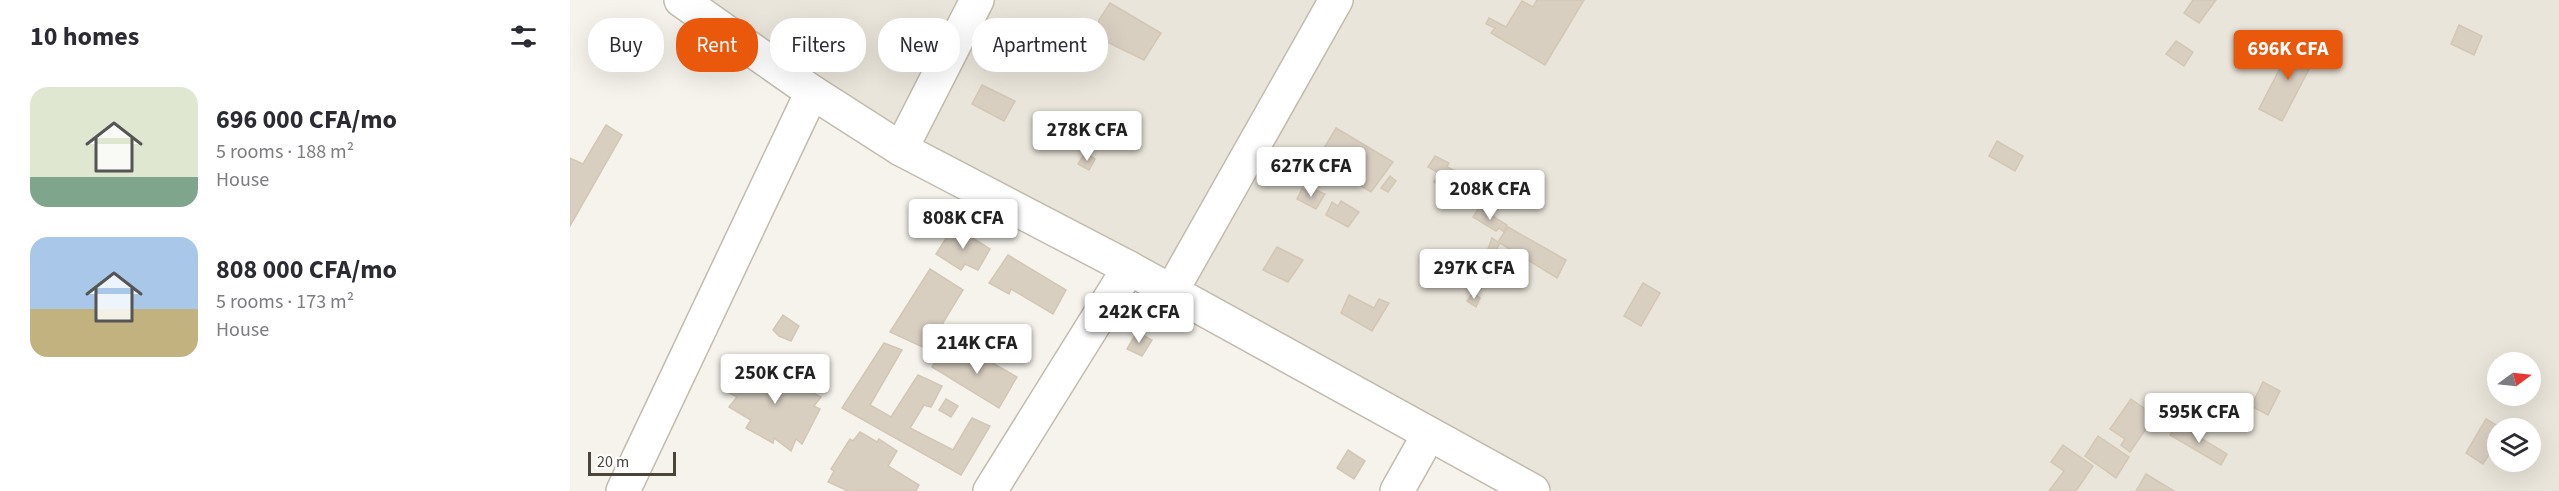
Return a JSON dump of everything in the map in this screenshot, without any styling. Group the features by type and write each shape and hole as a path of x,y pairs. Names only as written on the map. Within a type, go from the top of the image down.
{"street":[{"path":"681,0 812,93 901,149 1129,268 1533,491"},
{"path":"901,149 977,0"},
{"path":"1171,292 1336,0"},
{"path":"623,491 812,93"},
{"path":"990,491 1129,268"},
{"path":"1397,491 1430,434"}],"shaded area":[{"path":"702,0 2559,0 2559,491 1554,491 1294,355 802,72 866,72 866,18 770,18 770,49 758,40 758,18 727,18"}],"building":[{"path":"1537,0 1584,0 1545,65 1491,33 1495,28 1486,24 1489,18 1506,27 1522,1 1533,7"},
{"path":"2193,0 2216,0 2199,23 2184,13"},
{"path":"1110,3 1161,33 1144,60 1108,42 1108,18 1100,18"},
{"path":"2459,25 2482,36 2474,55 2451,44"},
{"path":"2176,41 2193,52 2184,66 2166,54"},
{"path":"2294,41 2317,54 2282,121 2259,109"},
{"path":"982,85 1015,101 1004,121 972,104"},
{"path":"606,125 622,135 570,226 570,158 583,164"},
{"path":"1336,128 1393,162 1371,192 1317,160"},
{"path":"1997,141 2023,156 2015,171 1989,156"},
{"path":"1085,153 1095,159 1089,170 1078,164"},
{"path":"1435,156 1449,163 1447,167 1460,173 1451,191 1434,182 1439,173 1428,167"},
{"path":"1390,176 1396,181 1388,192 1381,188"},
{"path":"1311,188 1325,194 1316,209 1297,199 1302,189 1310,192"},
{"path":"1341,201 1359,212 1348,227 1326,215 1332,202 1338,206"},
{"path":"1479,208 1507,225 1504,232 1499,228 1496,231 1473,217"},
{"path":"954,226 990,249 978,270 965,264 961,270 936,254"},
{"path":"1508,227 1566,260 1557,278 1500,243 1494,253 1488,249 1492,238 1498,242"},
{"path":"1277,247 1303,260 1288,282 1263,270"},
{"path":"1008,255 1066,290 1053,314 1011,289 1009,294 989,283"},
{"path":"930,269 963,290 927,349 890,332"},
{"path":"1643,283 1660,293 1641,326 1624,316"},
{"path":"1473,293 1480,298 1476,307 1467,301"},
{"path":"1349,295 1374,308 1379,299 1389,303 1372,331 1341,313"},
{"path":"783,315 799,326 791,341 779,336 773,330"},
{"path":"1137,332 1152,340 1142,356 1127,349"},
{"path":"884,343 902,350 870,405 891,417 918,375 942,386 931,407 924,405 910,428 953,450 972,418 990,426 961,475 842,408"},
{"path":"965,347 1017,377 999,408 932,367 941,351 957,361"},
{"path":"758,363 776,375 779,371 785,376 788,373 805,384 803,388 821,397 814,406 820,409 802,444 796,439 791,451 774,438 773,443 746,428 751,420 729,407 737,397 726,391 740,370 749,377"},
{"path":"2263,382 2280,391 2268,415 2251,406"},
{"path":"946,399 958,406 951,417 939,410"},
{"path":"2131,399 2155,416 2130,452 2121,445 2125,439 2110,429"},
{"path":"2487,420 2487,458 2483,464 2466,453"},
{"path":"2177,424 2227,454 2221,465 2170,435"},
{"path":"860,432 877,442 879,439 897,451 888,466 919,485 916,491 848,491 828,482 834,471 831,469 850,439 853,441"},
{"path":"2098,436 2129,457 2116,478 2085,456"},
{"path":"2063,445 2093,466 2076,491 2049,491 2064,471 2051,462"},
{"path":"1348,450 1365,461 1354,479 1337,468"},
{"path":"2146,474 2174,491 2136,491"}]}
